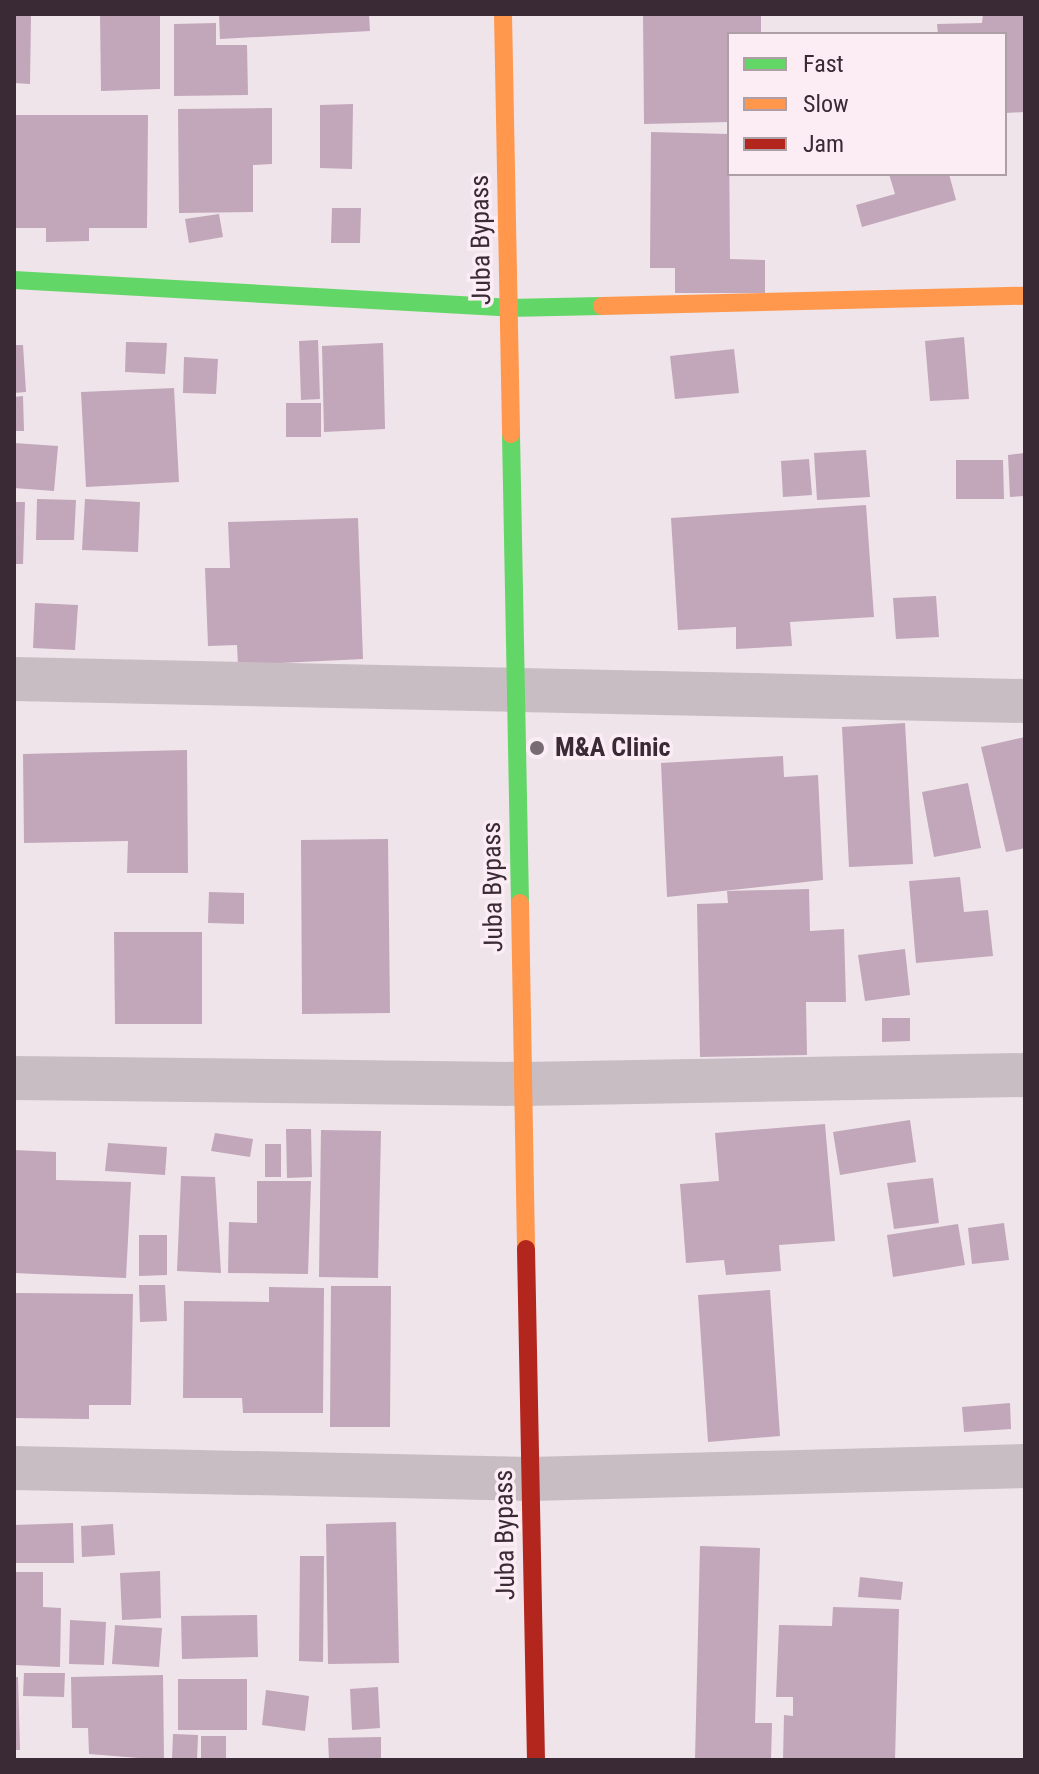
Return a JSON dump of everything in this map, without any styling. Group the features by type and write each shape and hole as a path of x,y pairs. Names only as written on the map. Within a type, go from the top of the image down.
{"main road":[{"name":"Juba Bypass","path":"503,14 536,1760"},
{"path":"14,280 508,308 1025,296"}],"street":[{"path":"14,679 516,694 1025,701"},
{"path":"14,1078 523,1084 1025,1075"},
{"path":"14,1468 530,1479 1025,1466"}],"building":[{"path":"14,14 31,14 30,84 14,83"},
{"path":"100,14 160,14 160,89 101,91"},
{"path":"219,14 369,14 370,31 220,39"},
{"path":"643,14 761,14 761,32 727,32 727,122 644,124"},
{"path":"983,14 1025,14 1025,112 1007,113 1007,32 938,32 937,24 982,23"},
{"path":"216,23 216,45 247,45 248,95 174,96 174,24"},
{"path":"353,104 352,169 320,168 320,105"},
{"path":"272,108 272,164 253,165 253,212 179,213 178,109"},
{"path":"14,115 148,115 147,228 89,228 89,241 46,242 46,228 14,228"},
{"path":"651,132 727,134 730,259 765,260 765,293 675,293 675,268 650,268"},
{"path":"890,176 950,176 956,200 862,227 856,205 895,194"},
{"path":"332,208 361,208 360,243 331,243"},
{"path":"219,214 223,237 189,243 185,219"},
{"path":"964,337 969,399 930,401 925,341"},
{"path":"318,340 320,399 301,400 299,341"},
{"path":"126,342 167,343 165,374 125,372"},
{"path":"383,343 385,429 324,432 322,346"},
{"path":"14,345 23,345 26,392 14,393"},
{"path":"734,349 739,393 675,399 670,356"},
{"path":"184,357 218,359 216,394 183,393"},
{"path":"174,388 179,482 86,487 81,392"},
{"path":"23,396 24,431 14,431 14,397"},
{"path":"286,403 321,403 321,437 286,437"},
{"path":"14,443 58,446 54,491 14,488"},
{"path":"866,450 870,497 817,500 814,453"},
{"path":"1025,453 1025,496 1010,497 1008,455"},
{"path":"809,459 812,495 783,497 781,461"},
{"path":"956,460 1003,460 1004,499 956,499"},
{"path":"37,499 76,500 74,540 36,540"},
{"path":"85,499 140,502 138,552 82,550"},
{"path":"14,502 25,502 23,564 14,564"},
{"path":"866,505 874,617 790,622 792,646 736,649 736,627 678,630 671,518"},
{"path":"358,518 363,659 238,665 237,645 208,646 205,568 230,568 228,522"},
{"path":"936,596 939,637 896,639 893,598"},
{"path":"35,603 78,605 75,650 33,648"},
{"path":"905,723 913,864 849,867 842,727"},
{"path":"1025,737 1025,848 1006,852 981,747"},
{"path":"187,750 188,873 127,873 128,841 24,843 23,754"},
{"path":"783,756 784,777 818,775 823,880 667,897 661,763"},
{"path":"968,783 981,848 934,857 922,792"},
{"path":"388,839 390,1013 302,1014 301,840"},
{"path":"960,877 964,912 988,910 993,956 916,963 909,881"},
{"path":"809,889 810,931 844,929 846,1002 806,1002 807,1055 700,1057 697,904 728,903 727,891"},
{"path":"209,892 244,893 244,924 208,923"},
{"path":"114,932 202,932 202,1024 115,1024"},
{"path":"905,949 910,995 865,1001 858,955"},
{"path":"882,1018 910,1018 910,1041 882,1042"},
{"path":"910,1120 916,1162 840,1175 833,1132"},
{"path":"825,1124 835,1241 779,1245 781,1271 726,1275 724,1260 686,1263 680,1184 719,1181 715,1133"},
{"path":"286,1129 311,1129 312,1177 287,1178"},
{"path":"321,1130 381,1131 378,1278 319,1277"},
{"path":"215,1133 253,1139 250,1157 211,1151"},
{"path":"108,1143 167,1147 165,1175 105,1171"},
{"path":"265,1144 281,1144 281,1177 265,1177"},
{"path":"14,1150 56,1152 56,1180 131,1182 126,1278 14,1273"},
{"path":"181,1176 215,1177 221,1273 177,1271"},
{"path":"933,1178 939,1223 894,1229 887,1183"},
{"path":"257,1181 311,1181 308,1274 228,1273 229,1222 257,1223"},
{"path":"1004,1223 1009,1260 972,1264 968,1228"},
{"path":"958,1224 965,1265 893,1277 887,1235"},
{"path":"139,1235 167,1235 167,1275 139,1276"},
{"path":"139,1285 165,1285 167,1321 140,1322"},
{"path":"331,1286 391,1286 390,1427 330,1427"},
{"path":"269,1287 324,1288 323,1413 243,1413 242,1398 183,1398 184,1301 269,1302"},
{"path":"770,1290 780,1436 708,1442 698,1295"},
{"path":"14,1293 133,1294 131,1405 89,1405 89,1419 14,1418"},
{"path":"1010,1403 1011,1429 964,1432 962,1407"},
{"path":"396,1522 399,1663 328,1664 326,1524"},
{"path":"73,1523 74,1563 14,1563 14,1525"},
{"path":"113,1524 115,1555 82,1557 81,1526"},
{"path":"700,1546 760,1548 755,1723 772,1723 771,1760 695,1760"},
{"path":"300,1556 324,1556 323,1662 299,1661"},
{"path":"160,1571 161,1618 122,1620 120,1573"},
{"path":"14,1572 43,1572 43,1607 61,1608 60,1667 14,1665"},
{"path":"860,1577 903,1582 901,1600 858,1597"},
{"path":"833,1607 899,1609 895,1760 783,1760 784,1715 793,1716 793,1697 776,1697 779,1625 832,1626"},
{"path":"257,1615 258,1657 182,1659 181,1616"},
{"path":"70,1620 106,1622 104,1665 69,1664"},
{"path":"115,1625 162,1628 159,1667 112,1664"},
{"path":"24,1673 65,1673 64,1697 23,1696"},
{"path":"163,1675 164,1760 89,1754 88,1728 72,1728 71,1677"},
{"path":"14,1677 18,1677 20,1750 14,1750"},
{"path":"178,1679 247,1679 247,1730 178,1730"},
{"path":"378,1687 380,1728 352,1730 350,1689"},
{"path":"266,1690 309,1696 305,1731 262,1725"},
{"path":"173,1734 198,1735 197,1760 172,1760"},
{"path":"201,1736 226,1736 226,1760 201,1760"},
{"path":"381,1737 381,1760 329,1760 328,1738"}],"traffic: fast":[{"path":"14,280 508,308 602,306"},
{"path":"511,434 520,903"}],"traffic: slow":[{"path":"503,14 511,434"},
{"path":"602,306 1025,296"},
{"path":"520,903 526,1249"}],"traffic: jam":[{"path":"526,1249 536,1760"}],"place":[{"name":"M&A Clinic","path":"537,748"}]}
